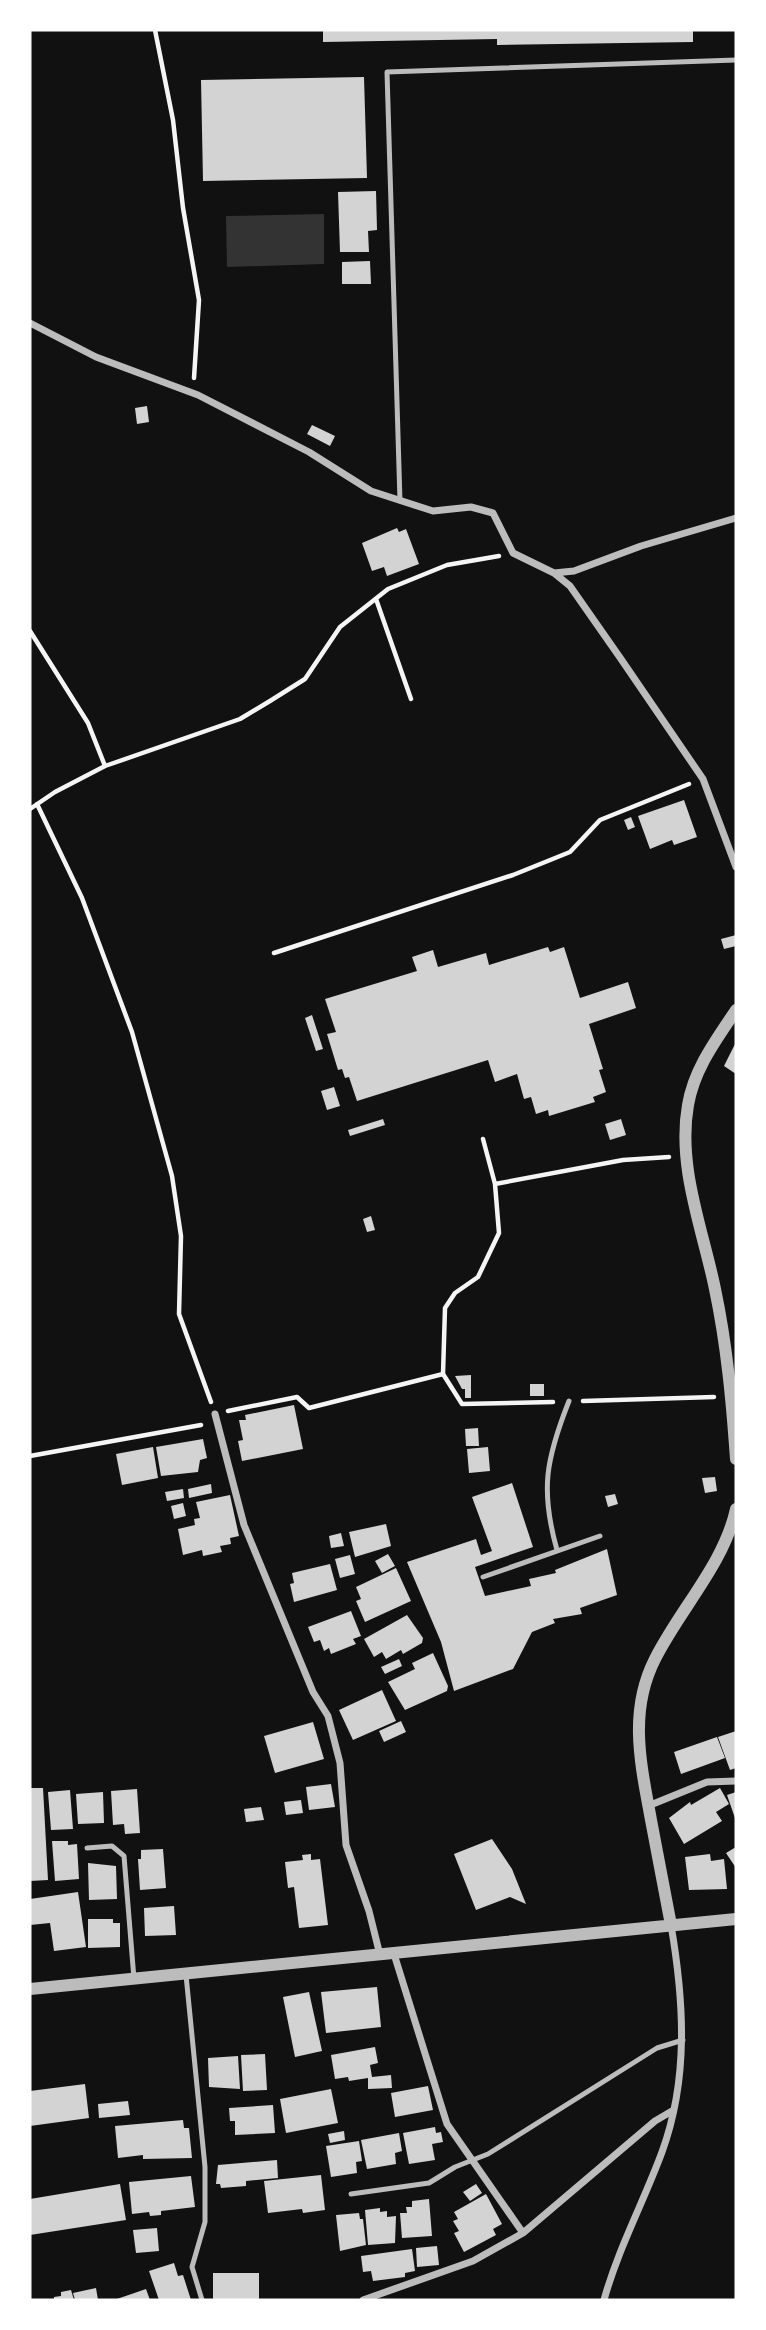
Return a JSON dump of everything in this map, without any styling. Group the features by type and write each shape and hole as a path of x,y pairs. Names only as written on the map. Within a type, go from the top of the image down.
{"street":[{"path":"30,323 96,357 198,395 309,452 372,491 433,511 471,507 493,513 513,553 554,573 570,586 703,779 736,867"},
{"path":"554,573 574,571 641,546 736,518"},
{"path":"736,1010 697,1074 688,1105 687,1156 716,1291 733,1396 736,1459"},
{"path":"216,1418 244,1525 313,1692 328,1716 340,1763 346,1845 369,1911 380,1956"},
{"path":"604,2300 663,2149 673,2110 683,2040 678,1970 671,1925 638,1753 643,1692 654,1661 733,1525 736,1509"},
{"path":"648,1806 707,1782 736,1781"},
{"path":"30,1989 736,1919"},
{"path":"394,1954 447,2124 523,2234"},
{"path":"363,2300 473,2261 523,2234 655,2121 673,2110"}],"lane":[{"path":"400,501 387,72 736,60"},
{"path":"557,1550 546,1510 547,1478 553,1443 569,1401"},
{"path":"483,1577 600,1536"},
{"path":"87,1848 112,1846 124,1856 134,1979"},
{"path":"186,1973 205,2167 205,2222 192,2267 202,2300"},
{"path":"351,2194 429,2183 455,2167 472,2162 657,2048 683,2040"}],"path":[{"path":"155,30 173,120 183,208 199,300 194,380 198,395"},
{"path":"30,809 105,766 240,719 270,701 305,679 340,627 388,589 447,565 513,553"},
{"path":"376,598 411,699"},
{"path":"30,631 88,723 105,766"},
{"path":"274,953 513,875 570,852 600,820 703,779"},
{"path":"37,804 87,908 132,1032 172,1176 181,1236 179,1314 216,1418"},
{"path":"483,1139 495,1184 499,1233 478,1277 455,1293 445,1308 443,1374 462,1404 471,1406 733,1396"},
{"path":"495,1184 623,1160 687,1156"},
{"path":"30,1456 216,1418 297,1397 309,1408 443,1374"}],"shaded area":[{"path":"324,214 324,264 227,267 226,216"}],"building":[{"path":"323,30 693,30 693,42 497,45 497,39 323,42"},
{"path":"364,77 367,178 203,181 201,80"},
{"path":"376,191 377,230 368,231 369,252 340,252 338,192"},
{"path":"370,261 371,284 342,284 342,262"},
{"path":"147,406 149,422 137,424 135,408"},
{"path":"312,425 335,436 330,446 307,434"},
{"path":"397,528 399,532 406,529 419,564 387,576 384,567 372,571 362,543"},
{"path":"684,800 697,837 674,845 672,840 650,849 638,816"},
{"path":"631,817 635,827 628,830 624,820"},
{"path":"736,935 736,946 724,949 721,939"},
{"path":"548,947 550,952 564,947 580,998 628,982 636,1008 589,1024 603,1069 599,1070 606,1092 593,1097 595,1102 549,1116 548,1110 536,1114 531,1097 524,1099 517,1074 495,1082 488,1060 357,1101 349,1077 345,1078 342,1069 338,1070 327,1034 336,1032 325,999 417,971 412,957 433,950 438,967 486,953 489,965"},
{"path":"312,1015 323,1049 316,1051 305,1018"},
{"path":"736,1042 736,1074 724,1066"},
{"path":"334,1087 340,1106 327,1110 321,1091"},
{"path":"383,1119 385,1125 350,1136 348,1130"},
{"path":"621,1119 626,1135 610,1140 605,1124"},
{"path":"371,1216 375,1230 367,1232 363,1219"},
{"path":"471,1375 471,1398 465,1398 465,1389 462,1389 455,1376"},
{"path":"530,1384 544,1384 544,1396 530,1396"},
{"path":"294,1405 303,1449 242,1461 238,1441 243,1440 239,1420 246,1420 245,1415"},
{"path":"478,1428 479,1446 466,1446 465,1429"},
{"path":"203,1439 207,1458 200,1460 198,1472 161,1476 156,1447"},
{"path":"153,1447 158,1478 122,1485 116,1454"},
{"path":"488,1447 490,1471 469,1473 467,1449"},
{"path":"715,1477 717,1491 705,1493 702,1478"},
{"path":"512,1483 533,1547 475,1567 485,1596 531,1586 529,1579 556,1573 555,1570 607,1549 617,1595 580,1608 582,1614 553,1619 555,1623 532,1632 513,1669 454,1691 441,1642 407,1562 476,1539 481,1555 492,1551 472,1497"},
{"path":"211,1484 212,1493 189,1498 188,1489"},
{"path":"183,1489 184,1498 167,1501 165,1492"},
{"path":"615,1494 618,1504 608,1507 605,1496"},
{"path":"230,1495 239,1536 230,1538 231,1544 220,1546 222,1552 203,1556 202,1550 183,1555 178,1529 195,1525 194,1519 200,1518 196,1502"},
{"path":"183,1503 186,1516 174,1519 171,1506"},
{"path":"386,1524 391,1546 355,1557 349,1532"},
{"path":"341,1533 344,1546 331,1548 329,1536"},
{"path":"388,1554 395,1566 382,1573 375,1561"},
{"path":"350,1555 355,1574 340,1578 335,1559"},
{"path":"330,1564 337,1590 294,1602 290,1584 294,1583 292,1573"},
{"path":"396,1568 411,1601 365,1622 356,1601 361,1599 356,1587"},
{"path":"351,1611 361,1636 353,1639 356,1644 331,1654 329,1648 324,1651 320,1640 314,1642 308,1627"},
{"path":"407,1615 423,1638 422,1643 403,1654 401,1650 386,1659 382,1652 374,1657 364,1639"},
{"path":"433,1653 448,1686 447,1691 405,1710 388,1682 415,1669 412,1663"},
{"path":"399,1659 402,1666 385,1674 381,1667"},
{"path":"382,1690 396,1721 353,1740 339,1710"},
{"path":"401,1721 406,1732 384,1742 379,1731"},
{"path":"313,1722 324,1759 275,1773 264,1736"},
{"path":"736,1731 736,1768 730,1770 718,1737"},
{"path":"717,1737 725,1758 681,1774 674,1752"},
{"path":"331,1784 335,1807 309,1810 306,1787"},
{"path":"30,1788 43,1788 48,1880 30,1881"},
{"path":"720,1788 729,1804 716,1812 722,1821 684,1844 669,1818 690,1802 691,1805"},
{"path":"137,1789 140,1833 125,1834 124,1824 113,1825 111,1791"},
{"path":"70,1790 73,1829 51,1830 48,1792"},
{"path":"103,1792 104,1823 78,1824 76,1794"},
{"path":"736,1792 736,1821 727,1795"},
{"path":"301,1800 303,1813 286,1815 284,1802"},
{"path":"261,1807 264,1820 246,1822 244,1809"},
{"path":"492,1839 512,1869 526,1904 510,1897 476,1910 454,1854"},
{"path":"52,1841 77,1844 79,1879 55,1881"},
{"path":"736,1847 736,1868 726,1853"},
{"path":"163,1849 166,1888 140,1890 138,1859 141,1859 141,1850"},
{"path":"311,1854 311,1860 320,1859 328,1925 299,1928 294,1887 288,1888 285,1862 303,1860 302,1855"},
{"path":"710,1854 711,1861 724,1859 727,1889 689,1890 685,1857"},
{"path":"88,1863 116,1866 117,1899 89,1900"},
{"path":"78,1892 86,1947 54,1951 50,1923 30,1925 30,1899"},
{"path":"174,1906 176,1935 145,1936 144,1908"},
{"path":"88,1919 113,1919 113,1923 120,1923 120,1947 88,1948"},
{"path":"377,1987 381,2027 326,2033 321,1992"},
{"path":"309,1992 322,2051 295,2057 283,1997"},
{"path":"375,2047 378,2063 370,2065 372,2077 391,2075 392,2088 368,2089 368,2078 349,2081 348,2077 335,2079 331,2055"},
{"path":"265,2054 267,2090 243,2091 241,2055"},
{"path":"238,2056 240,2089 209,2087 208,2058"},
{"path":"85,2084 89,2118 30,2126 30,2091"},
{"path":"428,2086 433,2110 395,2117 391,2093"},
{"path":"331,2089 338,2123 286,2133 280,2099"},
{"path":"128,2101 130,2115 99,2118 98,2104"},
{"path":"273,2105 275,2133 235,2135 235,2121 230,2121 229,2108"},
{"path":"183,2120 184,2128 189,2128 192,2158 143,2159 143,2155 118,2158 115,2126"},
{"path":"435,2127 436,2133 441,2132 443,2142 432,2144 435,2160 409,2164 403,2133"},
{"path":"344,2131 345,2140 330,2143 328,2134"},
{"path":"399,2133 402,2151 395,2153 396,2164 367,2169 361,2140"},
{"path":"359,2141 362,2161 356,2162 357,2173 331,2177 326,2146"},
{"path":"277,2160 278,2178 246,2181 246,2186 221,2188 220,2184 216,2184 218,2165"},
{"path":"321,2175 325,2210 303,2213 302,2209 268,2213 264,2181"},
{"path":"191,2176 195,2207 161,2211 161,2215 150,2216 149,2212 132,2214 129,2182"},
{"path":"120,2184 126,2220 30,2235 30,2199"},
{"path":"476,2184 482,2193 470,2201 463,2192"},
{"path":"486,2194 502,2224 493,2229 496,2235 464,2252 454,2233 459,2231 453,2221 458,2219 454,2212"},
{"path":"429,2199 432,2236 402,2238 400,2213 407,2213 406,2207 412,2207 412,2201"},
{"path":"380,2208 380,2212 387,2211 387,2217 396,2216 395,2243 368,2245 365,2210"},
{"path":"359,2213 360,2219 363,2219 366,2245 340,2251 336,2215"},
{"path":"157,2228 159,2251 136,2253 133,2230"},
{"path":"437,2246 439,2265 417,2267 416,2248"},
{"path":"412,2249 415,2271 405,2273 405,2277 373,2281 371,2271 363,2272 361,2256"},
{"path":"174,2263 178,2276 183,2275 191,2300 159,2300 149,2271"},
{"path":"213,2273 259,2273 259,2300 213,2300"},
{"path":"96,2288 98,2300 75,2300 73,2293"},
{"path":"146,2289 150,2300 114,2300"},
{"path":"71,2290 74,2300 54,2300 54,2297 61,2296 61,2292"}]}
